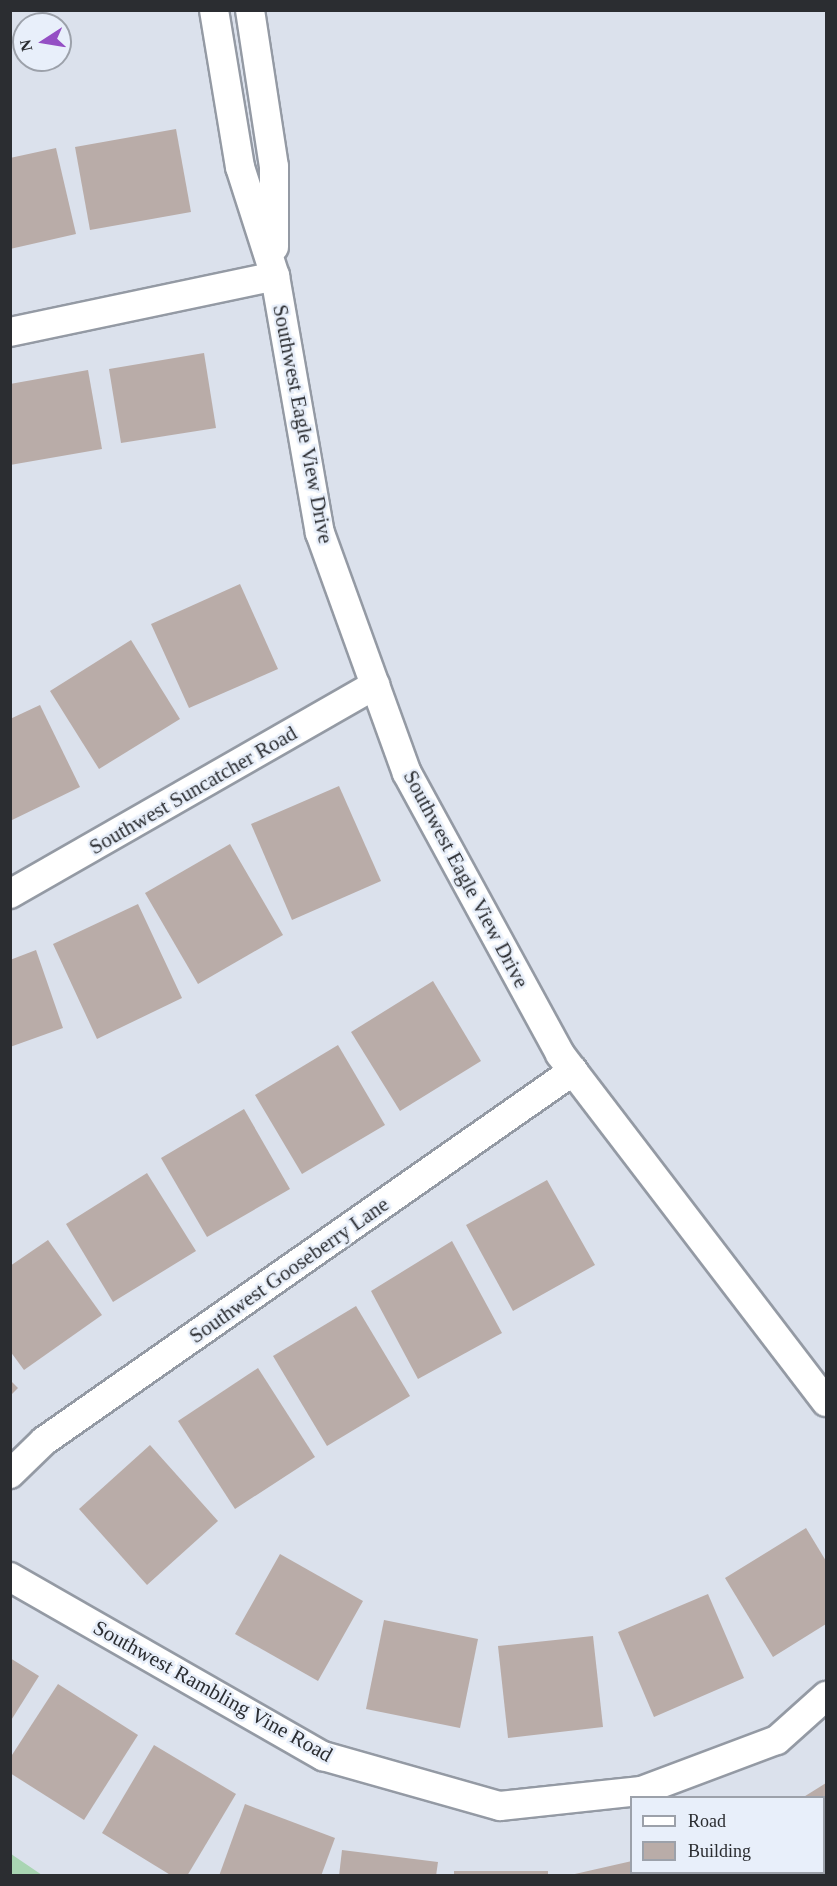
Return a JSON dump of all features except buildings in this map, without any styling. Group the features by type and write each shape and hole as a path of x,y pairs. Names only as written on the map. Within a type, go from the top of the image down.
{"street":[{"name":"Southwest Eagle View Drive","path":"214,10 240,167 275,276 320,533 407,773 560,1054 826,1402"},
{"name":"Southwest Eagle View Drive","path":"250,10 274,167 275,276"},
{"path":"10,332 275,276"},
{"name":"Southwest Suncatcher Road","path":"10,894 375,685"},
{"name":"Southwest Gooseberry Lane","path":"10,1474 44,1441 573,1071"},
{"name":"Southwest Rambling Vine Road","path":"10,1577 323,1756 500,1806 641,1791 777,1740 826,1696"}],"green space":[{"path":"10,1853 14,1856 42,1875 11,1875"}]}
